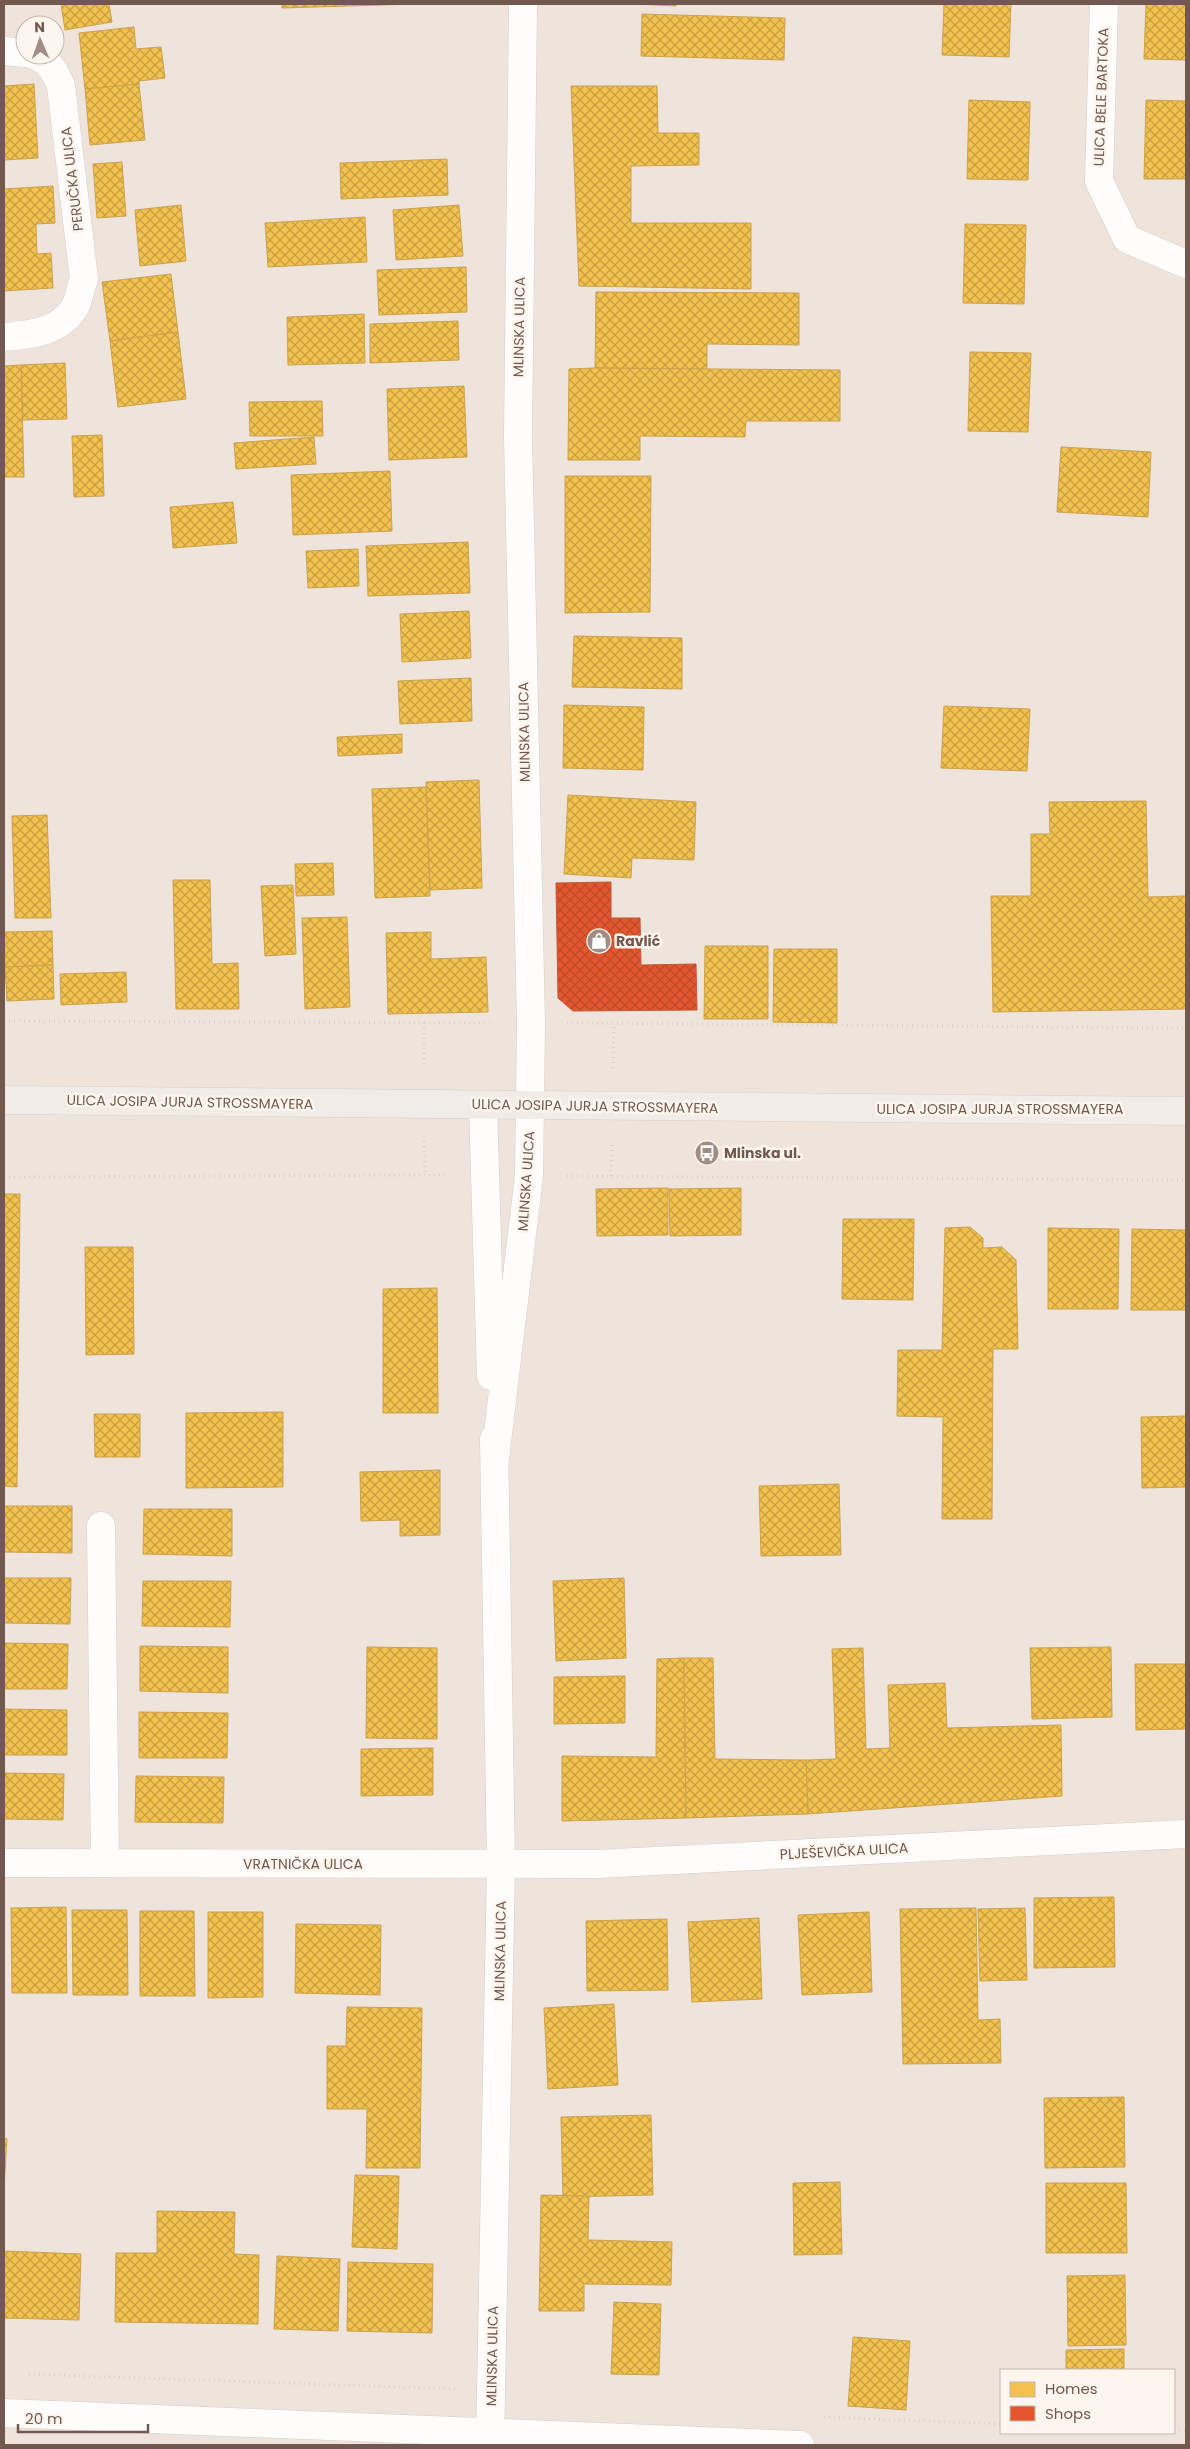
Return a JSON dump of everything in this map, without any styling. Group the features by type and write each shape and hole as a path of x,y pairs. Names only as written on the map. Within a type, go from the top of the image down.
{"main road":[{"name":"ULICA JOSIPA JURJA STROSSMAYERA","path":"4,1100 1186,1111"}],"street":[{"name":"MLINSKA ULICA","path":"495,1458 529,1176 531,1023 518,436 523,4"},
{"name":"ULICA BELE BARTOKA","path":"1104,4 1099,181 1127,239 1186,264"},
{"name":"PERUČKA ULICA","path":"4,337 35,334 61,323 75,306 84,279 61,86 54,71 46,65"},
{"name":"MLINSKA ULICA","path":"483,1105 495,1458 501,1864 490,2438"},
{"path":"101,1526 105,1863"},
{"name":"PLJEŠEVIČKA ULICA","path":"501,1864 596,1864 1186,1834"},
{"name":"VRATNIČKA ULICA","path":"4,1863 501,1864"},
{"path":"4,2413 490,2438 800,2445"}],"path":[{"path":"4,1022 531,1023 1186,1028"},
{"path":"4,1177 484,1175"},
{"path":"529,1176 1186,1180"}],"shaded area":[{"path":"4,4 1186,4 1186,2445 4,2445"}],"building: Homes":[{"path":"61,4 109,4 112,22 65,30 65,15 63,15"},
{"path":"282,4 415,4 282,8"},
{"path":"635,4 676,4 676,6"},
{"path":"944,4 1011,4 1009,57 942,55"},
{"path":"1146,4 1186,4 1186,60 1144,59"},
{"path":"642,14 785,18 784,60 641,56"},
{"path":"134,27 136,49 161,47 165,78 139,81 139,84 85,89 79,33"},
{"path":"34,84 38,158 4,160 4,86"},
{"path":"139,84 145,140 90,145 85,89"},
{"path":"571,86 657,86 658,133 699,133 699,165 631,166 631,223 751,223 751,289 579,286"},
{"path":"969,100 1030,102 1028,180 967,179"},
{"path":"1146,100 1186,101 1186,179 1144,179"},
{"path":"447,159 448,195 341,199 340,163"},
{"path":"122,162 126,216 97,218 93,164"},
{"path":"53,186 55,223 36,224 37,254 51,253 53,288 4,291 4,189"},
{"path":"181,205 186,261 140,266 135,210"},
{"path":"459,205 463,256 396,260 393,210"},
{"path":"365,217 367,262 268,267 265,223"},
{"path":"965,224 1026,225 1024,304 963,303"},
{"path":"466,267 467,312 379,315 377,270"},
{"path":"171,274 178,332 110,341 102,282"},
{"path":"596,292 799,293 799,345 707,344 707,370 595,368"},
{"path":"364,314 365,363 288,365 287,317"},
{"path":"458,321 459,360 370,363 370,324"},
{"path":"178,332 186,399 118,407 110,341"},
{"path":"970,352 1031,353 1028,432 968,431"},
{"path":"65,363 67,419 23,420 21,365"},
{"path":"21,365 24,477 4,477 4,366"},
{"path":"569,369 840,370 840,421 746,421 745,437 640,436 640,460 568,460"},
{"path":"464,386 467,457 389,460 387,389"},
{"path":"322,401 323,436 250,436 249,402"},
{"path":"102,435 104,496 74,497 72,436"},
{"path":"314,437 316,464 236,469 234,443"},
{"path":"1061,447 1151,452 1148,517 1057,512"},
{"path":"390,471 392,531 293,535 291,475"},
{"path":"565,476 651,476 650,612 565,613"},
{"path":"233,502 237,543 173,548 170,507"},
{"path":"468,542 470,593 368,596 366,546"},
{"path":"358,549 359,586 308,588 306,551"},
{"path":"469,611 471,658 402,662 400,614"},
{"path":"574,636 682,638 682,689 572,687"},
{"path":"471,678 472,721 400,724 398,681"},
{"path":"564,705 644,707 643,770 563,768"},
{"path":"944,706 1030,709 1027,771 941,768"},
{"path":"402,734 402,753 338,756 337,737"},
{"path":"479,780 482,888 430,890 426,782"},
{"path":"426,787 430,896 375,898 372,789"},
{"path":"568,795 696,802 694,860 632,858 631,878 564,874"},
{"path":"1146,801 1148,897 1186,896 1186,1009 993,1012 991,896 1031,896 1031,834 1050,834 1049,802"},
{"path":"47,815 51,918 15,918 12,816"},
{"path":"333,863 334,895 296,896 295,864"},
{"path":"173,880 210,880 212,964 238,963 239,1009 176,1009"},
{"path":"293,885 296,954 265,956 261,886"},
{"path":"347,917 350,1007 305,1009 302,918"},
{"path":"52,931 53,965 5,967 4,932"},
{"path":"431,932 431,959 486,957 488,1012 388,1014 386,933"},
{"path":"705,946 768,946 768,1019 704,1019"},
{"path":"774,949 837,949 837,1023 773,1022"},
{"path":"53,965 54,999 7,1001 5,967"},
{"path":"126,972 127,1002 61,1005 60,974"},
{"path":"668,1188 668,1235 597,1236 596,1189"},
{"path":"741,1188 741,1235 670,1236 669,1189"},
{"path":"4,1194 20,1194 17,1487 4,1486"},
{"path":"843,1219 914,1219 913,1300 842,1299"},
{"path":"970,1227 983,1238 983,1248 1002,1247 1016,1260 1018,1349 993,1349 992,1519 942,1519 943,1417 897,1416 898,1350 942,1350 945,1228"},
{"path":"1048,1228 1119,1229 1118,1309 1048,1309"},
{"path":"1132,1229 1186,1230 1186,1310 1131,1310"},
{"path":"85,1247 133,1247 134,1354 86,1355"},
{"path":"437,1288 438,1413 383,1413 383,1289"},
{"path":"283,1412 283,1487 186,1488 186,1413"},
{"path":"94,1414 140,1414 140,1457 95,1457"},
{"path":"1186,1416 1186,1487 1142,1488 1141,1417"},
{"path":"440,1470 440,1535 400,1536 400,1520 361,1521 360,1472"},
{"path":"839,1484 841,1555 761,1556 759,1486"},
{"path":"4,1506 72,1506 72,1553 4,1552"},
{"path":"144,1509 232,1509 232,1556 143,1554"},
{"path":"4,1578 71,1578 70,1624 4,1623"},
{"path":"624,1578 626,1658 556,1661 553,1581"},
{"path":"143,1581 231,1581 230,1627 142,1626"},
{"path":"4,1643 68,1644 67,1689 4,1689"},
{"path":"140,1646 228,1647 228,1693 140,1691"},
{"path":"367,1647 437,1648 437,1739 366,1738"},
{"path":"1111,1647 1112,1717 1032,1719 1030,1648"},
{"path":"863,1648 866,1749 890,1748 888,1685 945,1683 947,1728 1061,1725 1062,1796 808,1814 806,1760 836,1759 832,1649"},
{"path":"684,1658 686,1818 562,1821 562,1756 656,1757 657,1659"},
{"path":"684,1658 713,1658 715,1759 806,1760 808,1814 686,1818"},
{"path":"1135,1664 1186,1664 1186,1729 1136,1730"},
{"path":"625,1676 625,1723 554,1724 554,1677"},
{"path":"4,1709 67,1710 67,1755 4,1755"},
{"path":"139,1712 228,1713 227,1758 139,1758"},
{"path":"433,1748 433,1795 361,1796 361,1749"},
{"path":"4,1773 64,1774 63,1820 4,1819"},
{"path":"136,1776 224,1777 223,1823 135,1822"},
{"path":"1114,1897 1115,1967 1034,1968 1034,1898"},
{"path":"66,1907 67,1993 12,1993 11,1908"},
{"path":"976,1908 978,2020 1000,2019 1001,2063 903,2064 900,1909"},
{"path":"1025,1908 1027,1980 980,1981 978,1909"},
{"path":"72,1910 127,1910 128,1995 73,1995"},
{"path":"140,1911 194,1911 195,1996 140,1996"},
{"path":"208,1912 263,1912 263,1997 208,1998"},
{"path":"869,1912 872,1992 802,1995 798,1915"},
{"path":"759,1918 762,1999 692,2002 688,1922"},
{"path":"667,1919 668,1990 587,1991 586,1921"},
{"path":"296,1924 381,1925 380,1995 295,1993"},
{"path":"614,2004 618,2085 548,2089 544,2008"},
{"path":"347,2007 422,2008 420,2168 366,2168 367,2109 327,2109 327,2046 346,2046"},
{"path":"1124,2097 1125,2167 1045,2168 1044,2098"},
{"path":"651,2115 653,2195 563,2197 561,2117"},
{"path":"4,2138 7,2139 4,2188"},
{"path":"355,2175 399,2176 397,2249 352,2247"},
{"path":"840,2182 842,2254 794,2255 793,2183"},
{"path":"1046,2183 1126,2183 1127,2253 1046,2253"},
{"path":"541,2195 589,2196 588,2240 672,2242 671,2285 584,2284 584,2311 539,2311"},
{"path":"157,2211 235,2212 234,2254 259,2255 258,2324 115,2322 116,2253 157,2253"},
{"path":"4,2251 81,2254 79,2320 4,2318"},
{"path":"277,2256 340,2259 338,2331 274,2329"},
{"path":"348,2262 433,2264 432,2333 347,2331"},
{"path":"1125,2275 1126,2345 1068,2346 1067,2276"},
{"path":"614,2302 661,2304 659,2375 611,2374"},
{"path":"853,2337 910,2341 906,2410 848,2406"},
{"path":"1124,2349 1124,2369 1066,2369 1066,2350"}],"building: Shops":[{"name":"Ravlić","path":"611,882 611,918 640,918 641,965 696,964 697,1010 573,1011 558,998 556,883"}],"place":[{"name":"Ravlić","path":"599,941"},
{"name":"Mlinska ul.","path":"707,1153"}]}
